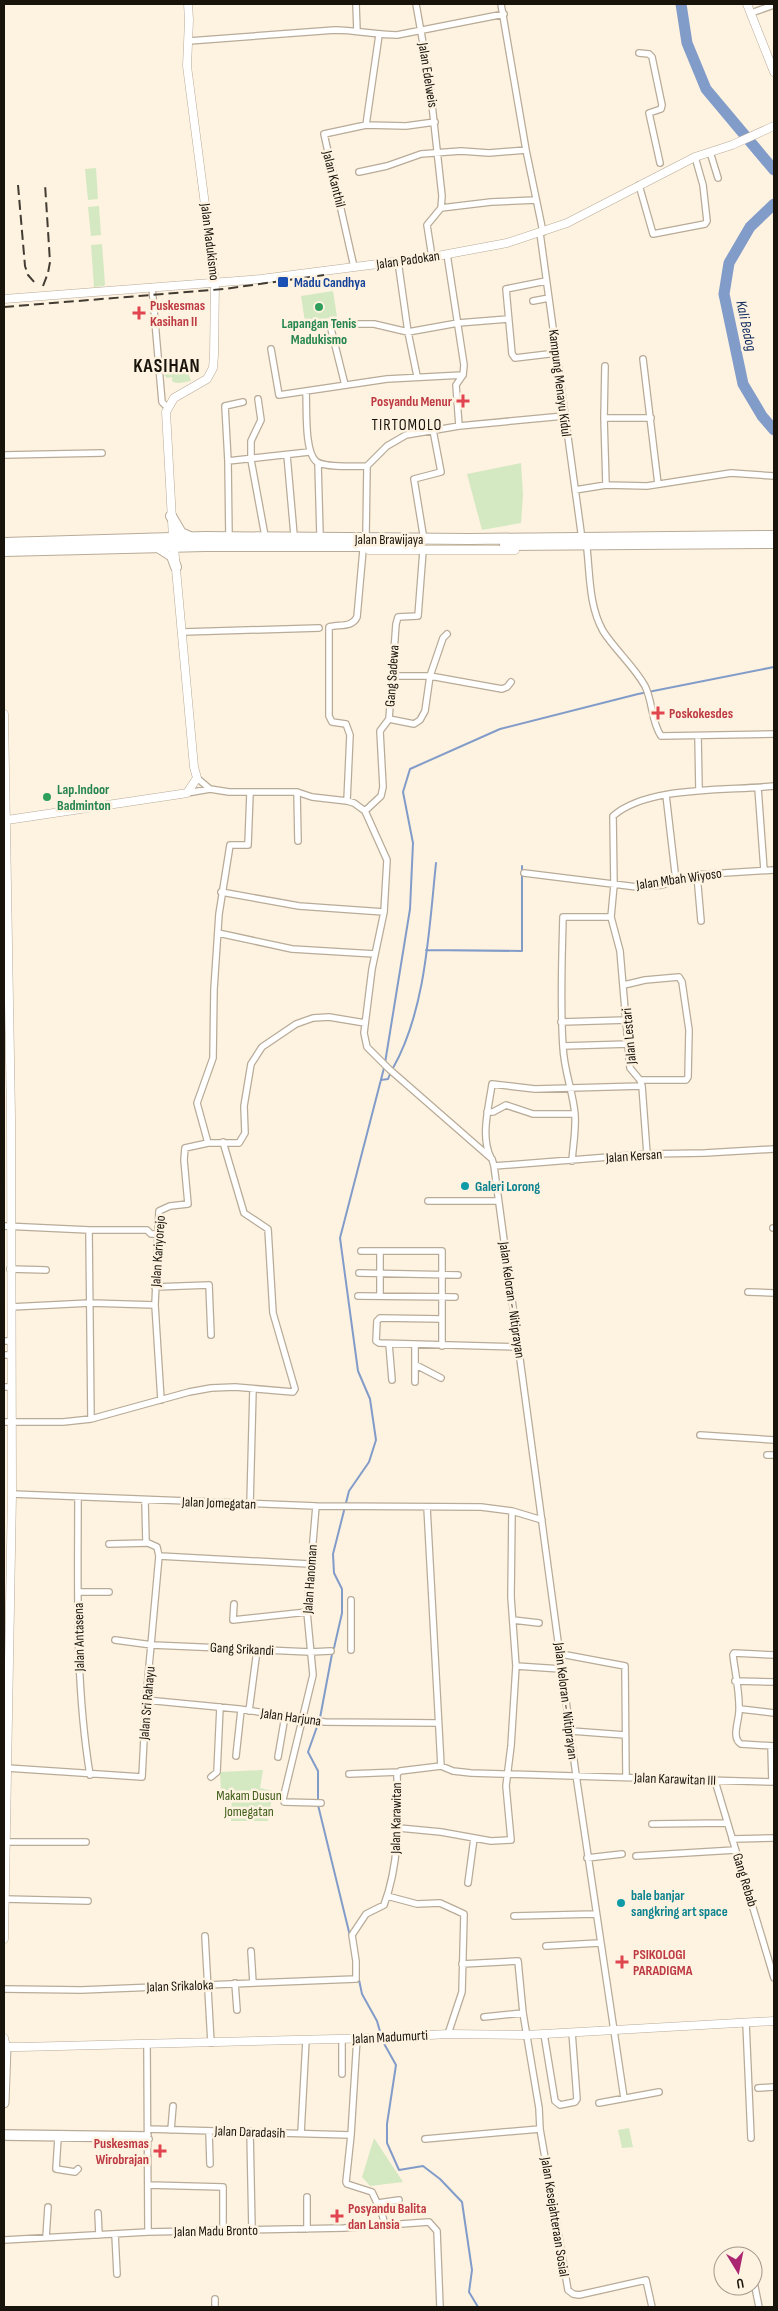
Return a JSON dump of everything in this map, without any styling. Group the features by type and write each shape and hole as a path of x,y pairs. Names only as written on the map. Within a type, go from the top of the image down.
{"highway":[{"path":"171,516 181,533 191,542 178,558 176,567"},
{"path":"171,516 156,543 172,556 176,567"},
{"path":"252,538 265,536 366,534 581,532 600,535 774,531"},
{"name":"Jalan Brawijaya","path":"191,542 229,538 600,535 774,536"},
{"name":"Jalan Brawijaya","path":"4,542 156,543"},
{"name":"Jalan Brawijaya","path":"4,551 85,550 174,542 340,546 774,543"},
{"path":"4,557 85,550"}],"main road":[{"path":"4,2045 4,2103"}],"street":[{"name":"Jalan Madukismo","path":"167,406 174,398 203,383 211,374 214,350 215,282 187,66 189,42 188,4"},
{"path":"356,4 357,31"},
{"path":"416,4 420,31 504,14"},
{"name":"Kampung Menayu Kidul","path":"501,4 536,200 581,532"},
{"path":"747,4 774,72"},
{"path":"751,13 774,5"},
{"name":"Jalan Edelweis","path":"189,42 335,30 357,31 379,36 420,31 435,122 442,196 441,208"},
{"path":"366,125 379,36"},
{"path":"639,53 649,54 652,57 662,105 661,109 649,113 661,169"},
{"name":"Jalan Kanthil","path":"354,266 323,137 326,132 366,125 406,126 435,122"},
{"name":"Jalan Padokan","path":"4,299 261,279 398,262 507,243 541,233 567,222 639,186 661,169 732,145 774,126"},
{"path":"359,172 387,166 421,154 461,151 489,153 526,150"},
{"path":"710,152 718,178"},
{"path":"639,186 653,234 705,224 707,217 703,185 695,157"},
{"path":"432,256 427,225 441,208 491,202 536,200"},
{"path":"447,254 464,365 463,375 456,385 459,426"},
{"path":"398,262 408,332 417,376"},
{"path":"546,282 507,287 508,319 513,356 557,353"},
{"path":"152,287 162,402 167,406 164,419 171,516 194,767 197,778 210,789"},
{"path":"533,301 549,298"},
{"path":"346,324 374,324 408,332 458,323 508,319"},
{"path":"331,329 346,385"},
{"path":"271,348 279,395 417,376 463,375"},
{"path":"643,360 658,484"},
{"path":"605,366 606,485"},
{"path":"306,392 309,452 318,463 320,535"},
{"path":"258,399 261,420 251,441 251,460 265,536"},
{"path":"229,538 225,406 243,402"},
{"path":"366,534 367,466 398,438 459,426 564,416"},
{"path":"604,418 651,418"},
{"path":"424,534 414,479 441,472 433,430"},
{"path":"228,461 251,460 309,452"},
{"path":"4,455 102,453"},
{"path":"287,455 294,535"},
{"path":"318,463 367,466"},
{"path":"575,490 606,485 658,484 731,474 774,476"},
{"path":"340,546 363,550 423,551 774,547"},
{"path":"587,549 592,606 603,631 644,685 657,730 662,736 774,734"},
{"path":"347,801 350,735 346,724 332,722 329,716 329,627 355,622 363,550"},
{"name":"Gang Sadewa","path":"365,811 381,796 383,787 380,731 389,719 391,676 398,617 418,616 423,551"},
{"path":"183,632 320,628"},
{"path":"389,719 414,724 420,720 425,711 430,676 443,638 447,634"},
{"path":"391,676 430,676 502,689 511,682"},
{"path":"4,714 7,1258 10,1269 7,1285 8,1422 12,1494 7,1593 7,1768 4,1842 4,1939"},
{"path":"698,736 699,789"},
{"path":"187,792 197,778"},
{"path":"572,1161 575,1114 571,1087 566,1076 562,1022 563,917 611,917 614,885 612,819 615,814 648,799 699,789 774,786"},
{"path":"758,788 764,870"},
{"path":"5,820 210,789 250,793 297,792 312,797 354,803 365,811 387,860 384,912 375,954 365,1023 365,1042 389,1069 493,1162"},
{"path":"297,792 298,841"},
{"path":"250,793 248,845 230,845 221,892 214,989 213,1058 197,1103 208,1143 239,1143 245,1133 246,1087 252,1064 262,1048 296,1024 313,1018 329,1017 365,1023"},
{"path":"666,796 676,881"},
{"name":"Jalan Mbah Wiyoso","path":"524,873 583,879 614,885 650,886 696,875 774,870"},
{"path":"696,875 701,921"},
{"path":"221,892 299,906 384,912"},
{"name":"Jalan Lestari","path":"611,917 620,951 630,1068 641,1083 647,1154"},
{"path":"218,933 270,943 292,950 375,954"},
{"path":"571,1087 686,1080 688,1077 688,1030 682,982 679,977 645,980 624,985"},
{"path":"562,1022 627,1020"},
{"path":"563,1046 628,1044"},
{"name":"Jalan Keloran - Nitiprayan","path":"571,1087 535,1089 492,1084 487,1112 487,1141 489,1156 493,1162 508,1258 587,1858 624,2098"},
{"path":"487,1112 493,1112 506,1105 539,1114 575,1114"},
{"path":"8,1422 63,1422 91,1419 189,1392 211,1388 253,1389 290,1393 295,1389 273,1313 268,1229 244,1213 223,1142"},
{"name":"Jalan Kariyorejo","path":"8,1305 155,1305 159,1211 170,1206 188,1204 184,1160 185,1148 208,1143"},
{"name":"Jalan Kersan","path":"493,1162 572,1161 647,1154 774,1149"},
{"path":"428,1202 498,1201"},
{"path":"8,1226 89,1230 147,1230 151,1234 158,1234"},
{"path":"89,1230 91,1419"},
{"path":"361,1251 442,1251 442,1346"},
{"path":"380,1251 380,1296"},
{"path":"10,1269 46,1270"},
{"path":"359,1274 458,1275"},
{"path":"155,1287 209,1285 211,1335"},
{"path":"748,1292 774,1293"},
{"path":"358,1296 455,1297"},
{"path":"155,1305 161,1400"},
{"path":"442,1319 380,1318 377,1321 376,1341 389,1344 519,1347"},
{"path":"389,1344 392,1380"},
{"path":"415,1345 415,1382"},
{"path":"416,1365 441,1378"},
{"path":"250,1504 253,1389"},
{"path":"700,1435 774,1440"},
{"name":"Jalan Jomegatan","path":"12,1494 145,1501 316,1506 481,1507 512,1511 542,1520"},
{"name":"Jalan Antasena","path":"78,1498 79,1673 84,1735 90,1775"},
{"path":"145,1501 146,1543"},
{"name":"Jalan Hanoman","path":"316,1506 307,1612 313,1675 283,1800 321,1803"},
{"path":"427,1507 441,1766"},
{"path":"398,1828 440,1832 491,1841 511,1840 506,1786 516,1666 513,1620 512,1511"},
{"path":"109,1544 146,1543 157,1548 159,1556 310,1564"},
{"name":"Jalan Sri Rahayu","path":"7,1768 142,1777 146,1700 159,1556"},
{"path":"78,1592 109,1592"},
{"path":"351,1650 352,1600"},
{"path":"234,1604 233,1620 307,1612"},
{"path":"513,1620 539,1623"},
{"name":"Gang Srikandi","path":"115,1640 152,1645 310,1652 331,1651"},
{"path":"249,1711 257,1650"},
{"path":"773,1782 773,1746 739,1743 736,1736 740,1709 735,1681 734,1653 774,1655"},
{"path":"561,1654 625,1666 626,1777"},
{"path":"516,1666 562,1669"},
{"path":"735,1681 774,1682"},
{"name":"Jalan Harjuna","path":"146,1700 241,1710 325,1722 438,1723"},
{"path":"211,1777 216,1772 220,1708"},
{"path":"740,1709 774,1713"},
{"path":"236,1756 241,1710"},
{"path":"278,1757 285,1716"},
{"path":"571,1731 625,1735"},
{"name":"Jalan Karawitan","path":"388,1896 395,1865 398,1828 398,1772 441,1766 453,1772 576,1775"},
{"path":"349,1774 398,1772"},
{"name":"Jalan Karawitan III","path":"576,1775 773,1782"},
{"name":"Gang Rebab","path":"715,1781 774,1978"},
{"path":"652,1824 728,1823"},
{"path":"468,1883 474,1838"},
{"path":"732,1839 774,1838"},
{"path":"4,1842 86,1842"},
{"path":"636,1856 735,1850"},
{"path":"587,1858 622,1854"},
{"path":"388,1896 417,1904 440,1903 464,1914 462,1992 448,2034"},
{"name":"Jalan Srikaloka","path":"4,1989 81,1990 356,1979 356,1961 352,1937 366,1914 383,1906 388,1896"},
{"path":"4,1900 88,1901"},
{"path":"514,1916 596,1914"},
{"path":"205,1936 211,2043"},
{"path":"546,1946 599,1943"},
{"path":"766,1950 774,1950"},
{"path":"250,1951 253,1983"},
{"name":"Jalan Kesejahteraan Sosial","path":"462,1964 518,1962 526,2035 539,2108 540,2129 568,2290 573,2294 579,2294 646,2280 652,2307"},
{"path":"235,1984 236,2010"},
{"path":"484,2017 523,2013"},
{"name":"Jalan Madumurti","path":"4,2045 211,2043 388,2038 448,2034 526,2035 774,2021"},
{"path":"746,2023 751,2138"},
{"path":"544,2034 555,2101 560,2105 575,2102 576,2099 572,2032"},
{"path":"357,2038 352,2135 346,2183 372,2192 378,2203 385,2225"},
{"path":"342,2039 342,2074"},
{"path":"301,2133 306,2040"},
{"path":"147,2044 148,2232"},
{"path":"758,2088 774,2088"},
{"path":"599,2103 660,2092"},
{"path":"171,2130 173,2106"},
{"path":"425,2139 540,2129"},
{"name":"Jalan Daradasih","path":"4,2137 58,2138 148,2135 171,2130 352,2135"},
{"path":"209,2131 210,2164"},
{"path":"250,2131 252,2230"},
{"name":"Jalan Daradasih","path":"4,2132 148,2135"},
{"path":"58,2138 56,2169 75,2172 78,2169"},
{"path":"148,2185 222,2187 223,2231"},
{"path":"307,2197 307,2229"},
{"path":"378,2203 399,2200"},
{"path":"46,2237 48,2206"},
{"path":"98,2213 99,2235"},
{"name":"Jalan Madu Bronto","path":"4,2240 148,2232 307,2229 429,2222 437,2231 440,2307"},
{"path":"115,2234 118,2274"},
{"path":"215,2298 215,2307"}],"green space":[{"path":"96,168 98,199 88,200 85,169"},
{"path":"99,206 101,235 91,236 88,207"},
{"path":"102,244 105,284 104,286 94,287 91,245"},
{"name":"Lapangan Tenis Madukismo","path":"333,291 337,317 305,322 301,296"},
{"path":"187,369 191,381 176,383 172,381 172,377 167,378 164,375 171,370"},
{"path":"521,463 523,495 521,523 482,530 467,474"},
{"name":"Makam Dusun Jomegatan","path":"263,1770 260,1788 273,1791 268,1821 231,1821 232,1793 221,1792 220,1772"},
{"path":"629,2128 633,2147 622,2148 618,2130"},
{"path":"374,2138 403,2182 370,2186 362,2177"}],"waterway":[{"name":"Kali Bedog","path":"681,4 687,43 706,89 774,170"},
{"name":"Kali Bedog","path":"774,204 750,227 729,263 724,294 743,384 762,416 774,430"},
{"path":"385,1063 410,909 413,843 403,792 410,769 500,729 638,694 774,667"},
{"path":"393,1068 413,1021 419,995 428,942 436,863"},
{"path":"426,950 522,951 522,866"},
{"path":"334,1648 342,1613 342,1589 334,1573 333,1554 349,1491 369,1462 376,1440 370,1399 358,1371 340,1238 384,1068"},
{"path":"381,1080 388,1079 390,1074"},
{"path":"320,1718 332,1654"},
{"path":"318,1724 308,1752 318,1771 318,1805 350,1936"},
{"path":"358,1975 362,1994 377,2021 381,2035"},
{"path":"382,2040 396,2065 387,2124 387,2143 399,2170 423,2166 440,2179 462,2202 472,2270 469,2292 478,2307"}],"railway":[{"path":"43,286 50,262 45,184"},
{"path":"18,185 25,266 28,275 35,283"},
{"path":"4,307 224,289 324,275"}],"place":[{"name":"Madu Candhya","path":"283,282"},
{"name":"Lapangan Tenis Madukismo","path":"319,307"},
{"name":"Puskesmas Kasihan II","path":"139,313"},
{"name":"Posyandu Menur","path":"463,401"},
{"name":"Poskokesdes","path":"658,713"},
{"name":"Lap.Indoor Badminton","path":"47,797"},
{"name":"Galeri Lorong","path":"465,1186"},
{"name":"bale banjar sangkring art space","path":"621,1903"},
{"name":"PSIKOLOGI PARADIGMA","path":"622,1962"},
{"name":"Puskesmas Wirobrajan","path":"160,2151"},
{"name":"Posyandu Balita dan Lansia","path":"337,2216"}],"district":[{"name":"KASIHAN","path":"167,366"},
{"name":"TIRTOMOLO","path":"407,425"}]}
